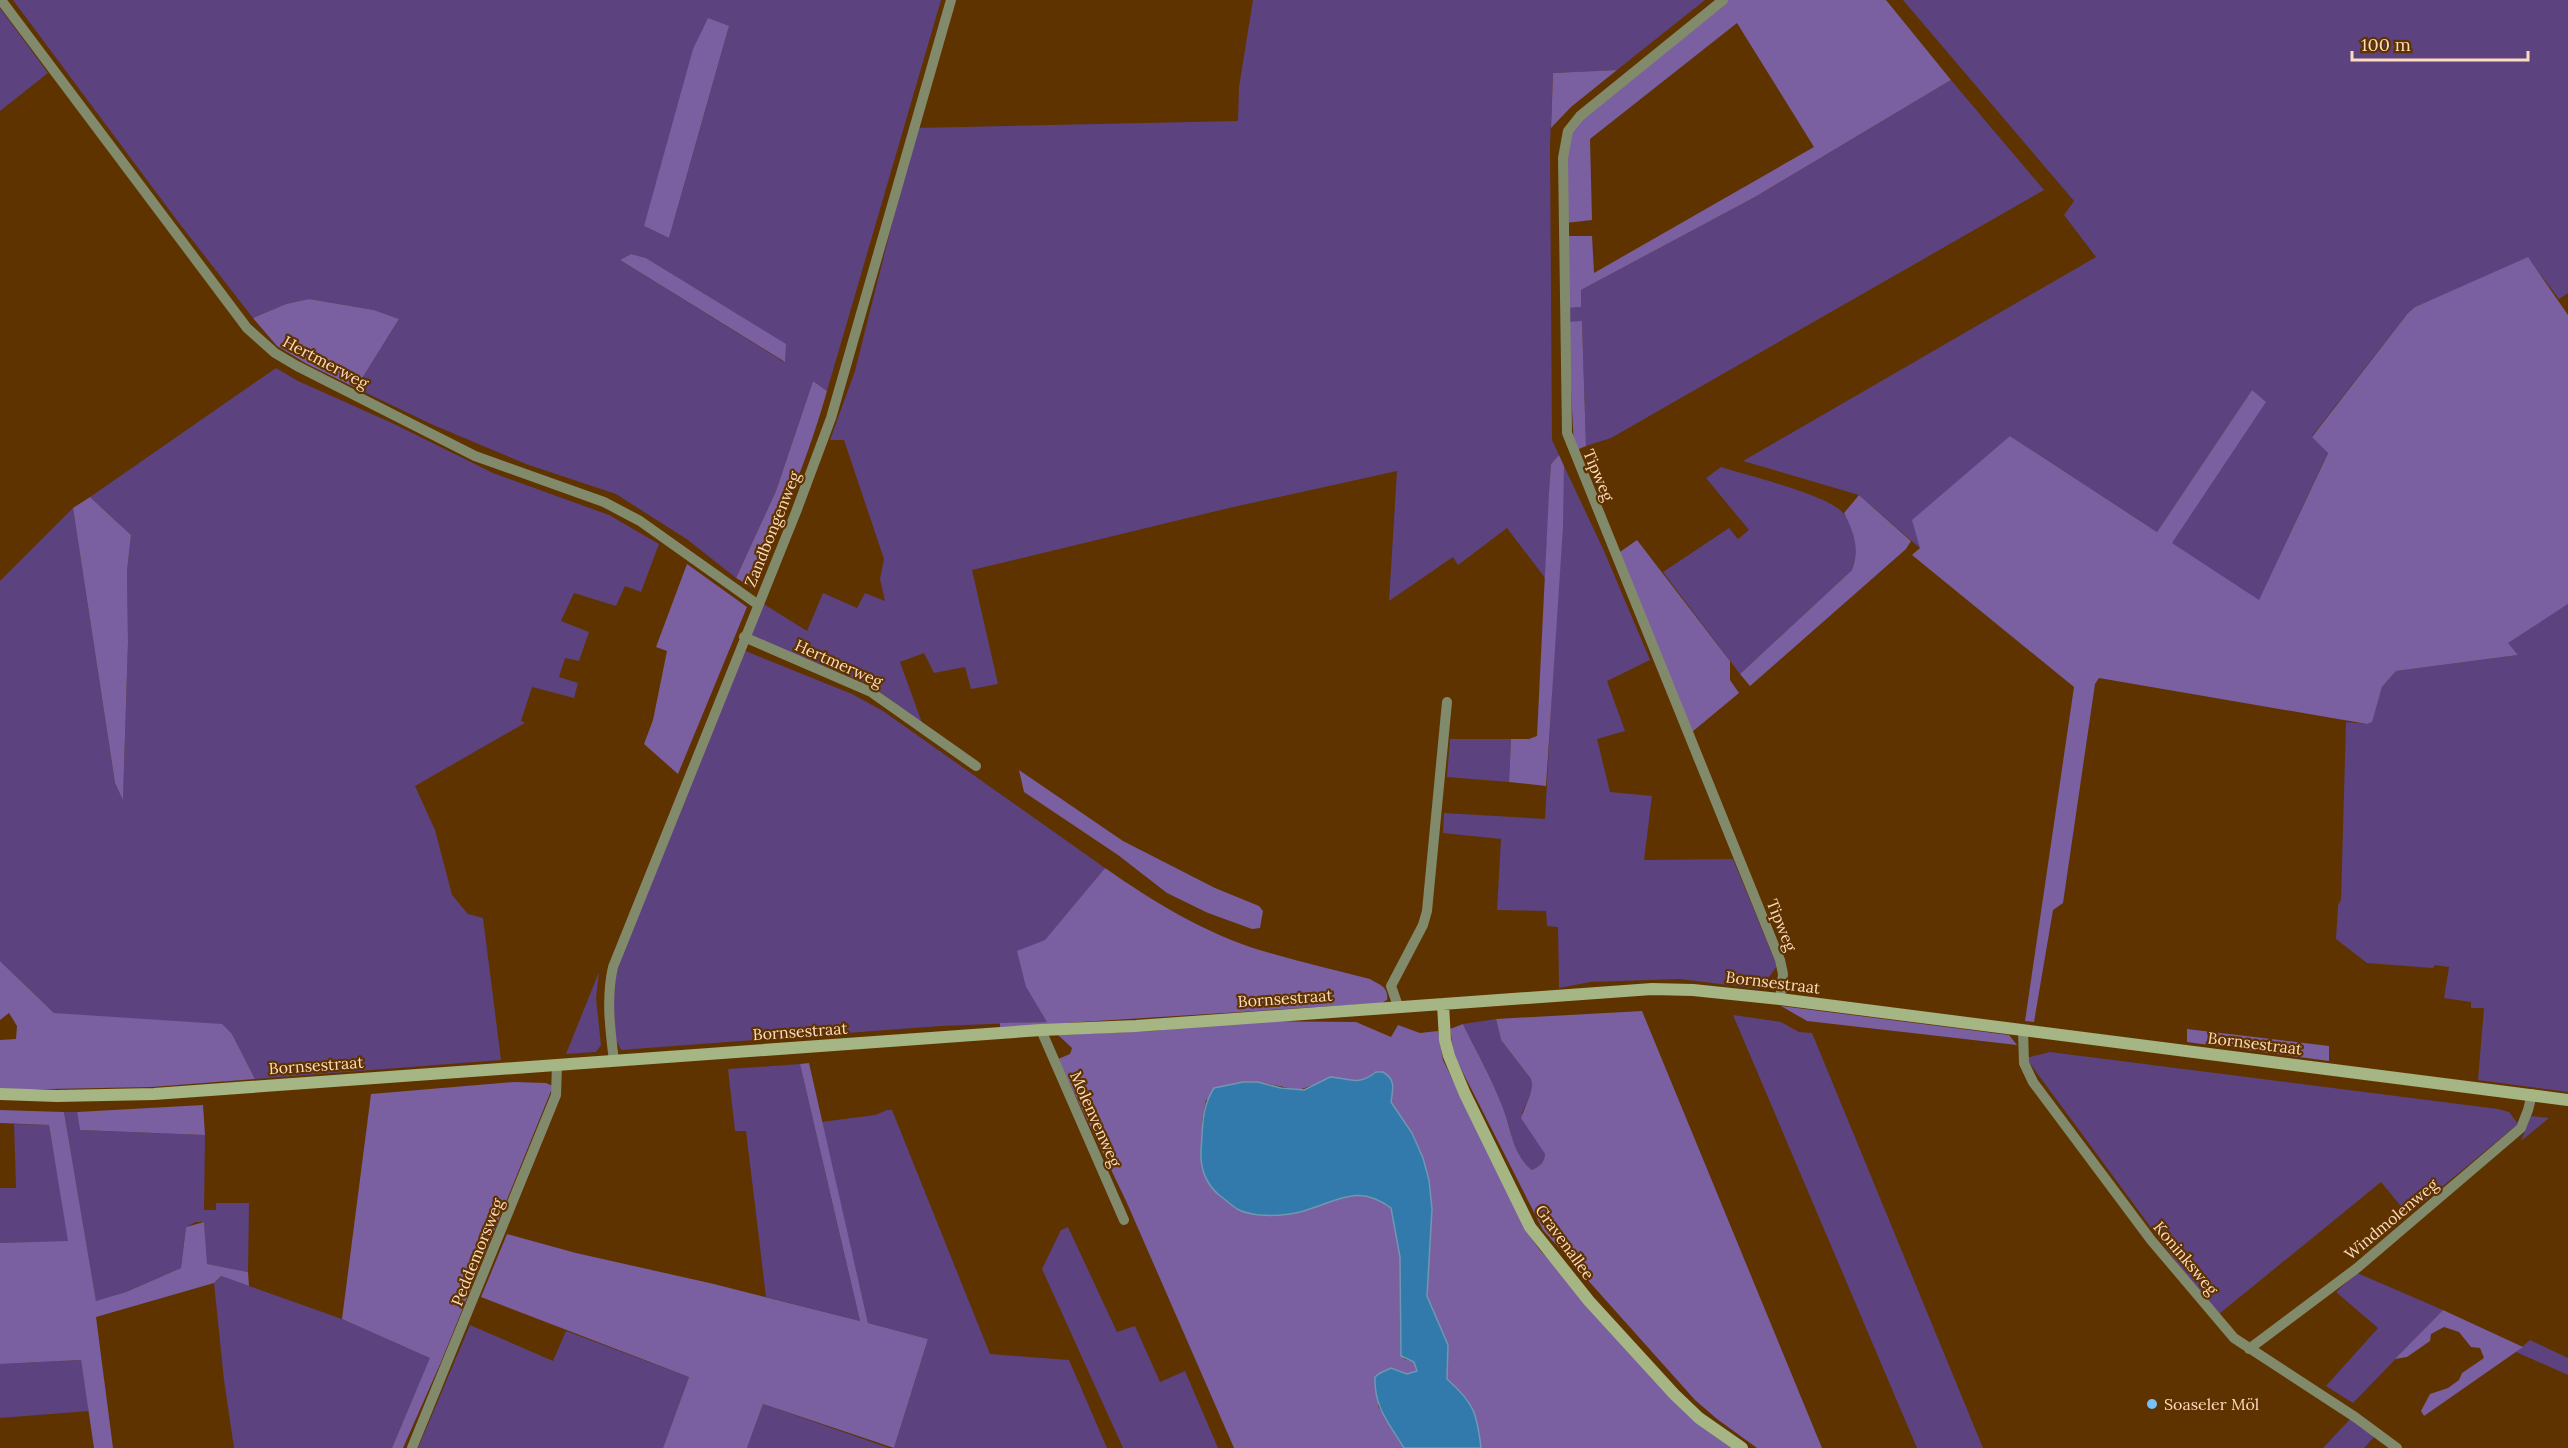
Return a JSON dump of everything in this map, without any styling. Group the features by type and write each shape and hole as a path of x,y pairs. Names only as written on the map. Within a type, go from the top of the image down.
{"street":[{"name":"Hertmerweg","path":"1,0 190,253 260,341 297,366 475,456 604,502 640,521 757,604"},
{"name":"Zandbongenweg","path":"614,1061 609,1007 609,986 613,967 757,604 796,512 831,418 951,0"},
{"name":"Tipweg","path":"1723,0 1580,116 1568,131 1563,158 1567,433 1780,960 1783,974 1780,999"},
{"name":"Hertmerweg","path":"744,638 871,692 976,766"},
{"path":"1398,1006 1396,994 1391,986 1423,925 1427,911 1447,702"},
{"name":"Bornsestraat","path":"0,1094 57,1096 154,1094 1652,988 1780,999 2568,1100"},
{"name":"Gravenallee","path":"1443,1004 1444,1040 1449,1056 1465,1094 1530,1227 1589,1300 1674,1394 1699,1418 1742,1448"},
{"name":"Molenvenweg","path":"1041,1030 1124,1220"},
{"name":"Koninksweg","path":"2023,1030 2024,1063 2032,1082 2151,1240 2234,1338 2355,1416 2397,1448"},
{"name":"Peddemorsweg","path":"412,1448 556,1095 557,1065"},
{"name":"Windmolenweg","path":"2249,1349 2357,1268 2521,1128 2532,1094"}],"shaded area":[{"path":"13,0 941,0 827,391 813,381 776,491 736,578 688,540 616,494 526,464 431,424 356,388 399,319 374,310 309,299 286,304 253,318 179,223","holes":["729,26 669,238 644,226","631,254 646,258 785,344 784,362 620,260"]},
{"path":"1253,0 1705,0 1617,70 1553,73 1550,145 1552,440 1559,455 1551,464 1545,578 1507,528 1458,565 1453,557 1389,601 1397,471 1229,508 972,570 998,684 971,689 965,667 934,673 924,653 900,662 922,723 872,686 749,635 762,603 807,631 823,593 857,608 865,593 885,601 880,579 884,559 844,440 830,440 855,371 916,128 1238,121 1239,87"},
{"path":"1726,0 1886,0 1951,80 1755,197 1581,290 1581,307 1567,308 1564,236 1592,236 1594,273 1814,147 1737,23 1590,139 1592,220 1566,223 1565,159 1570,130"},
{"path":"1903,0 2568,0 2568,293 2559,299 2528,258 2415,307 2408,313 2312,436 2328,452 2259,601 2171,543 2265,403 2252,390 2157,532 2010,436 1920,548 1859,495 1743,461 2096,257 2064,215 2074,201"},
{"path":"0,8 48,73 0,111"},
{"path":"708,18 729,26 669,238 644,226 693,49"},
{"path":"1617,70 1571,107 1551,128 1553,73"},
{"path":"1951,80 2044,190 1611,438 1586,446 1582,322 1568,322 1567,308 1581,307 1581,290 1755,197"},
{"path":"631,254 646,258 786,344 785,362 620,260"},
{"path":"2528,257 2568,315 2568,604 2508,643 2518,655 2396,671 2382,687 2372,722 2367,724 2099,678 2095,684 2063,903 2053,910 2034,1022 2025,1021 2074,687 1912,555 1920,548 1912,520 2010,436 2157,532 2252,390 2266,402 2172,543 2259,600 2328,453 2312,437 2408,313 2415,307"},
{"path":"309,299 374,310 399,319 356,388 307,364 277,346 253,318 286,304"},
{"path":"1582,321 1586,446 1574,451 1568,322"},
{"path":"276,368 298,381 392,423 493,473 609,515 659,544 641,592 625,586 616,606 574,593 561,621 589,632 579,661 565,658 559,677 578,683 574,698 532,687 521,721 525,723 415,786 435,830 452,895 468,914 483,918 501,1060 255,1079 232,1034 54,1013 0,961 0,581 73,508 115,783 123,799 128,642 127,571 131,535 90,497"},
{"path":"813,381 827,391 802,466 753,588 736,578 776,491"},
{"path":"1559,455 1564,466 1563,527 1546,786 1509,782 1511,739 1529,739 1537,736 1551,464"},
{"path":"1564,466 1604,551 1650,660 1607,681 1625,731 1597,739 1610,792 1652,796 1644,860 1733,859 1777,966 1760,989 1680,979 1590,982 1559,988 1558,927 1547,926 1546,911 1497,910 1501,839 1443,833 1444,813 1545,819"},
{"path":"1721,467 1805,493 1835,506 1848,519 1854,533 1856,548 1852,570 1740,674 1663,572 1729,528 1738,539 1749,530 1706,478"},
{"path":"1859,495 1911,541 1906,549 1750,686 1740,674 1852,570 1856,548 1851,527 1844,513"},
{"path":"90,497 131,535 127,571 128,642 123,800 115,783 73,508"},
{"path":"1637,540 1730,661 1730,680 1739,693 1692,732 1617,554"},
{"path":"687,564 747,607 678,774 644,744 653,720 667,651 656,647"},
{"path":"2568,604 2568,1092 2478,1080 2484,1008 2471,1008 2471,1002 2444,998 2449,967 2367,963 2336,939 2338,905 2341,900 2346,722 2367,724 2371,722 2382,687 2396,671 2518,655 2507,643"},
{"path":"743,650 852,694 883,711 1105,868 1045,941 1026,987 1048,1022 940,1026 621,1050 616,1040 612,1013 618,957"},
{"path":"1450,739 1511,739 1509,782 1447,777"},
{"path":"1019,770 1123,841 1215,888 1259,906 1263,911 1260,928 1252,929 1208,913 1167,893 1118,855 1024,792"},
{"path":"1105,868 1161,905 1221,936 1263,951 1370,979 1385,989 1387,1000 1382,1003 1065,1023 1000,1030 1000,1023 1047,1022 1026,987 1017,951 1045,940"},
{"path":"0,961 54,1013 222,1024 232,1034 255,1079 152,1087 0,1090 0,1040 16,1039 17,1026 9,1013 0,1020"},
{"path":"599,972 596,998 601,1045 596,1052 566,1054"},
{"path":"1781,1006 2009,1035 2017,1045 1807,1021"},
{"path":"1642,1011 1822,1448 1757,1448 1695,1400 1543,1230 1454,1055 1450,1029 1463,1024 1499,1097 1513,1141 1521,1157 1532,1170 1541,1164 1545,1154 1521,1118 1530,1095 1531,1079 1501,1040 1496,1019"},
{"path":"1733,1015 1781,1022 1799,1032 1812,1033 1983,1448 1917,1448"},
{"path":"1496,1019 1501,1040 1531,1079 1530,1095 1522,1113 1545,1154 1541,1164 1532,1170 1521,1157 1513,1141 1499,1097 1463,1024"},
{"path":"1236,1021 1356,1022 1391,1037 1398,1025 1420,1033 1438,1031 1443,1060 1527,1232 1539,1249 1689,1414 1733,1448 1481,1448 1471,1410 1461,1393 1447,1379 1448,1345 1427,1296 1432,1209 1429,1180 1423,1158 1412,1133 1391,1102 1392,1081 1383,1072 1356,1081 1335,1077 1299,1090 1258,1082 1243,1082 1206,1100 1202,1121 1202,1140 1299,1213 1334,1200 1356,1196 1379,1201 1391,1208 1400,1257 1400,1330 1404,1359 1414,1362 1417,1372 1407,1374 1391,1368 1378,1406 1404,1448 1234,1448 1127,1203 1058,1059 1070,1054 1072,1048 1058,1035 1154,1031"},
{"path":"2187,1029 2329,1046 2329,1061 2187,1042"},
{"path":"2050,1052 2498,1109 2509,1112 2518,1124 2408,1215 2381,1182 2219,1314 2186,1275 2026,1058"},
{"path":"809,1063 868,1323 928,1339 894,1448 763,1404 747,1448 663,1448 689,1377 481,1297 507,1234 576,1253 714,1284 860,1321 800,1064"},
{"path":"800,1064 860,1321 766,1297 746,1131 735,1131 728,1069"},
{"path":"514,1082 546,1083 553,1086 441,1362 403,1448 392,1448 430,1358 342,1319 371,1094"},
{"path":"203,1105 205,1135 80,1130 77,1112"},
{"path":"0,1110 64,1112 96,1301 126,1292 181,1268 186,1227 204,1222 207,1264 248,1272 249,1286 221,1276 214,1283 96,1317 113,1448 94,1448 81,1360 0,1364 0,1243 68,1241 49,1125 0,1123"},
{"path":"892,1110 990,1354 1069,1360 1107,1448 894,1448 928,1339 868,1323 821,1122 875,1115"},
{"path":"64,1112 77,1112 80,1130 205,1135 204,1210 216,1210 216,1203 249,1203 248,1272 206,1264 204,1222 196,1222 186,1227 181,1268 126,1292 96,1302"},
{"path":"2531,1116 2549,1118 2521,1141"},
{"path":"14,1124 49,1125 69,1242 0,1243 0,1188 16,1188"},
{"path":"1068,1227 1117,1332 1135,1326 1160,1382 1185,1371 1218,1448 1123,1448 1042,1269 1061,1230"},
{"path":"2357,1273 2443,1310 2353,1403 2326,1386 2378,1328 2336,1292"},
{"path":"221,1276 342,1319 431,1358 392,1448 234,1448 214,1283"},
{"path":"2443,1310 2523,1347 2424,1416 2421,1411 2430,1394 2448,1388 2459,1380 2462,1373 2484,1358 2480,1348 2471,1347 2459,1332 2444,1327 2431,1334 2430,1341 2407,1357 2395,1359"},
{"path":"470,1325 553,1361 566,1331 689,1377 663,1448 418,1448"},
{"path":"2530,1340 2568,1358 2568,1375 2516,1352"},
{"path":"81,1360 89,1411 0,1418 0,1364"},
{"path":"763,1404 889,1448 747,1448"},
{"path":"2351,1418 2375,1436 2364,1448 2323,1448"}],"water":[{"path":"1376,1072 1383,1072 1392,1081 1391,1102 1412,1133 1423,1158 1429,1180 1432,1209 1427,1296 1448,1345 1447,1379 1473,1409 1481,1448 1404,1448 1388,1423 1377,1398 1375,1377 1380,1373 1391,1368 1407,1374 1417,1371 1414,1362 1401,1356 1400,1257 1391,1208 1379,1200 1356,1195 1285,1215 1251,1214 1237,1209 1219,1195 1207,1180 1201,1163 1203,1118 1214,1088 1243,1082 1258,1082 1281,1088 1304,1090 1330,1077 1358,1080"}],"place":[{"name":"Soaseler Möl","path":"2152,1404"}]}
